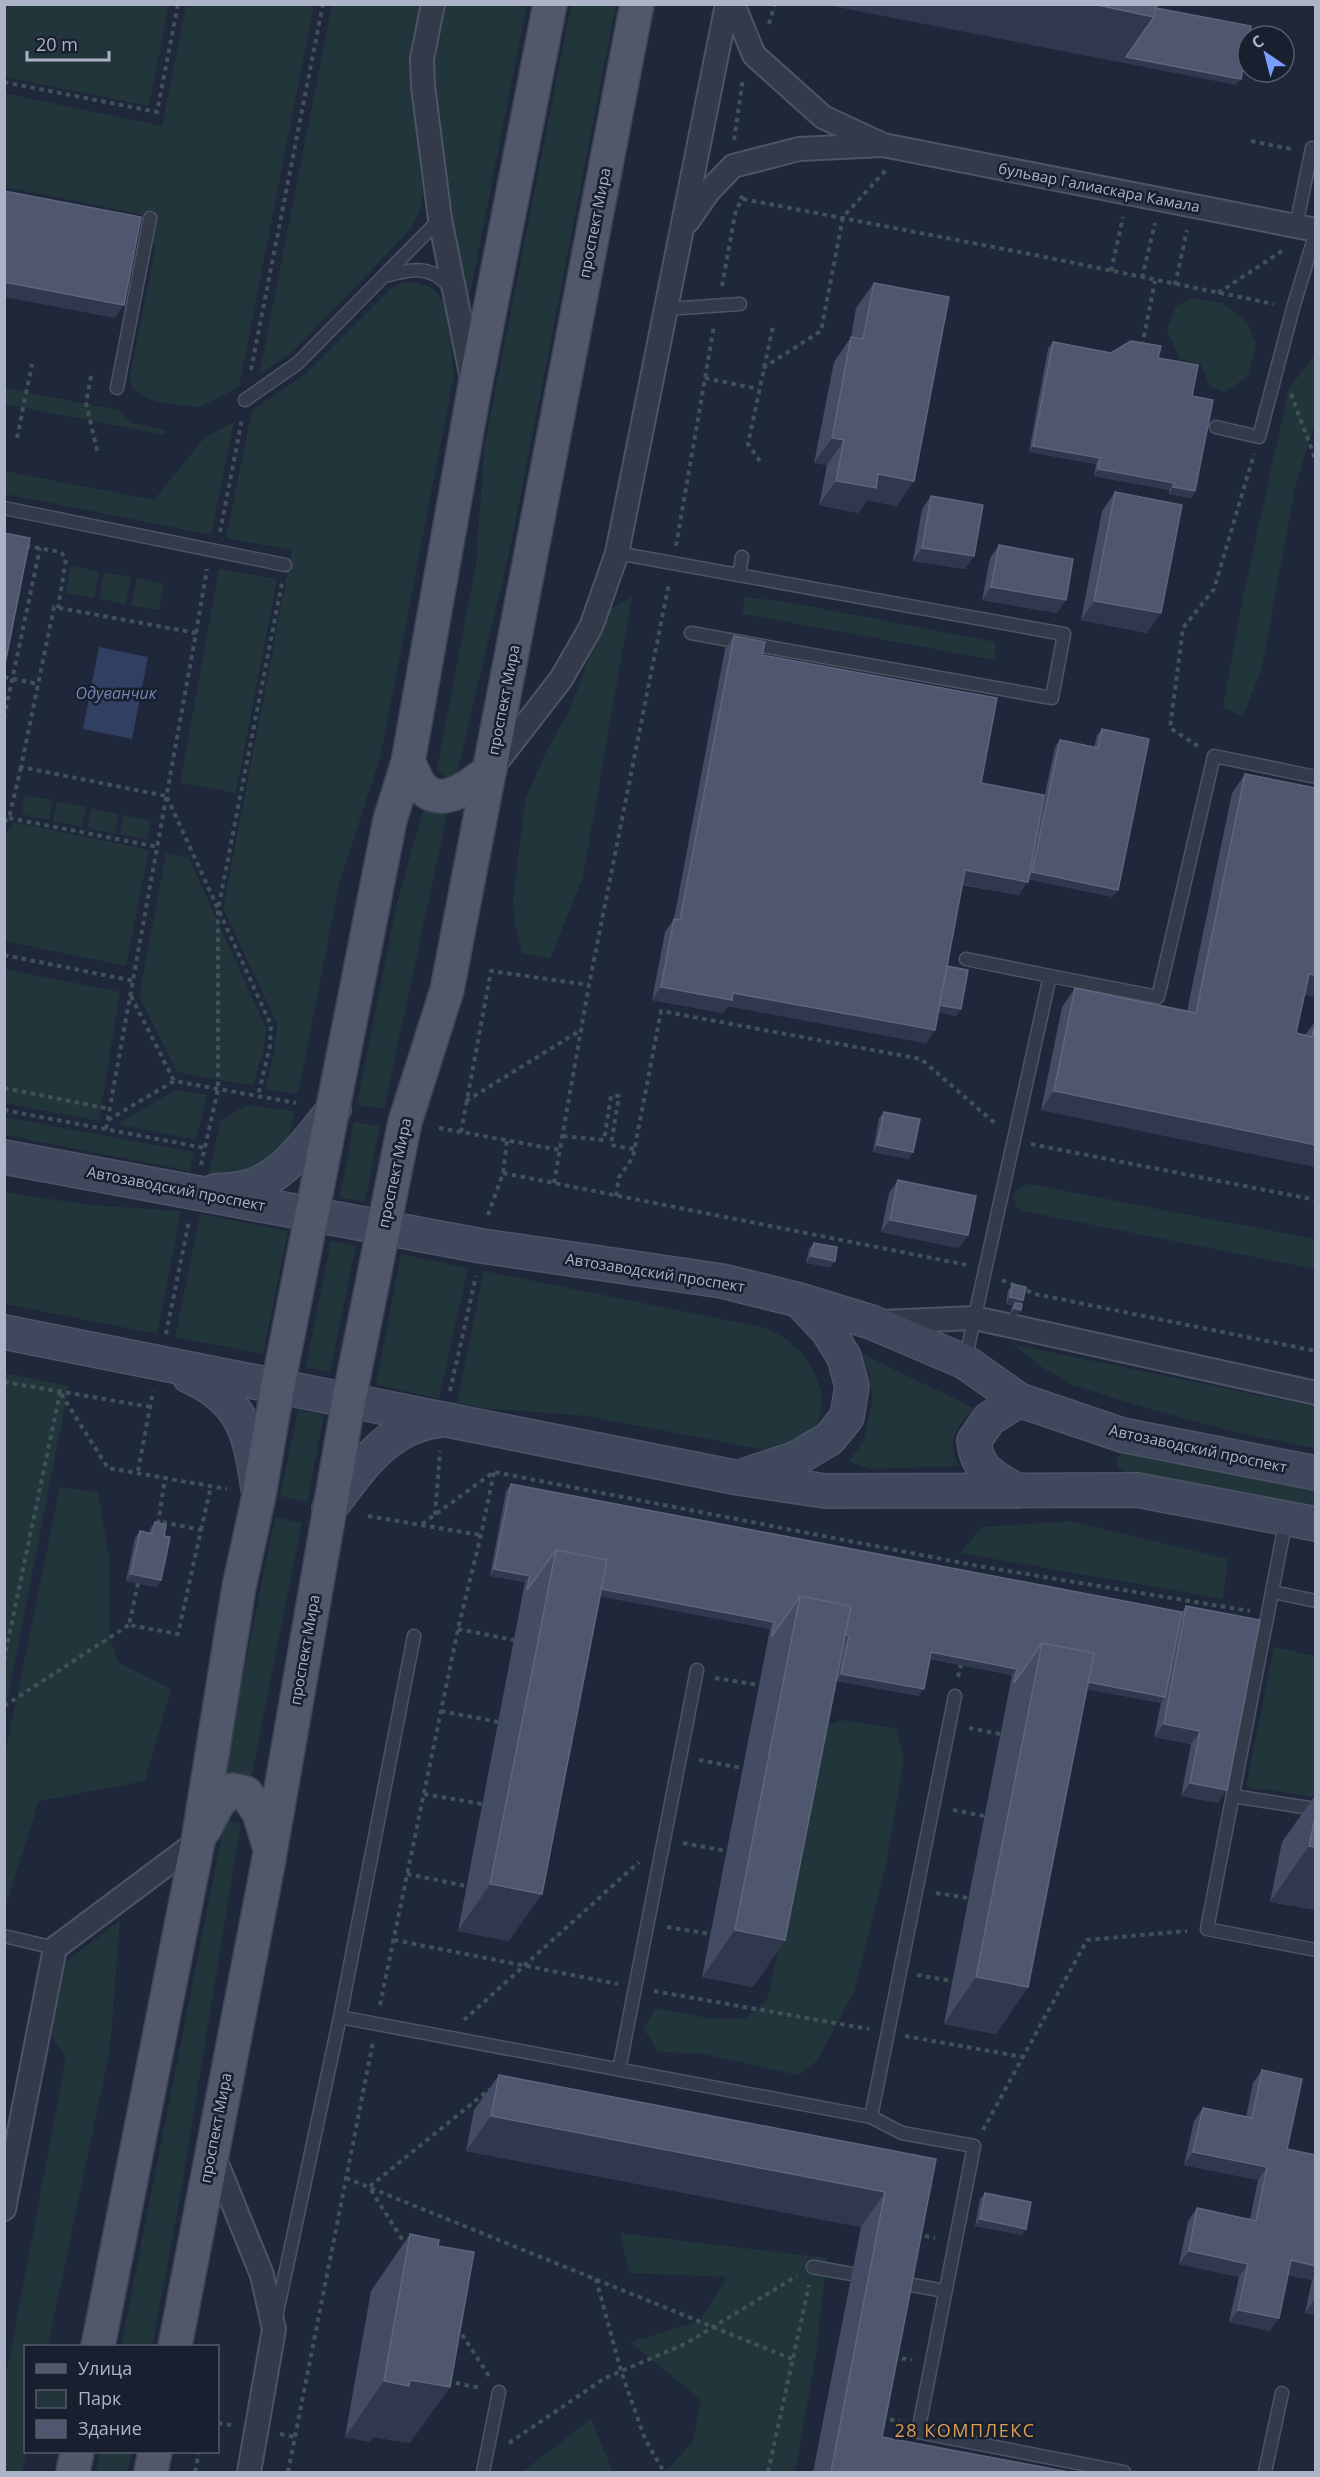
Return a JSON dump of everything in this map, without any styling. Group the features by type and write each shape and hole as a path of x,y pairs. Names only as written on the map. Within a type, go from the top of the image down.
{"main road":[{"path":"98,2345 198,1841 239,1587 244,1492 278,1385 390,820 408,762 474,391 550,4"},
{"name":"проспект Мира","path":"175,2345 270,1850 349,1398 405,1122 447,990 637,4"},
{"path":"408,762 420,785 430,794 448,797 466,789 490,770"},
{"path":"198,1841 219,1801 233,1790 246,1793 260,1813 270,1850"},
{"path":"73,2472 77,2453"},
{"path":"151,2472 155,2453"}],"street":[{"path":"433,4 422,72 440,219 474,391"},
{"path":"490,770 561,679 591,627 617,553 727,4"},
{"path":"733,4 754,55 823,117 883,146"},
{"path":"682,230 708,192 733,166 799,148 883,146"},
{"name":"бульвар Галиаскара Камала","path":"883,146 1310,230"},
{"path":"195,1193 249,1187 276,1174 334,1109"},
{"name":"Автозаводский проспект","path":"4,1157 502,1249 722,1281 799,1300 871,1322 965,1362 1019,1400 1122,1435 1316,1473"},
{"path":"739,1478 797,1458 829,1439 847,1417 852,1386 844,1357 828,1331 799,1300"},
{"path":"871,1322 975,1318 1316,1393"},
{"path":"4,1332 349,1398 444,1421 739,1478 825,1491 1137,1490 1301,1521"},
{"path":"160,1362 200,1381 225,1397 240,1419 251,1444 244,1492"},
{"path":"1017,1491 984,1472 975,1453 974,1441 989,1419 1019,1400"},
{"path":"328,1509 367,1462 393,1436 420,1422 444,1421"},
{"path":"4,2210 55,1948 198,1841"},
{"path":"212,2151 262,2275 274,2329 249,2472"}],"lane":[{"path":"1216,427 1259,437 1276,378 1310,230 1312,151"},
{"path":"117,388 150,218"},
{"path":"245,400 298,363 440,219"},
{"path":"383,277 407,269 426,270 442,278 455,295"},
{"path":"667,309 740,304"},
{"path":"4,508 285,564"},
{"path":"617,553 1064,634 1052,698 692,633"},
{"path":"739,575 742,557"},
{"path":"966,959 1158,998 1214,756 1316,777"},
{"path":"965,1362 1050,976"},
{"path":"1301,1521 1273,1592 1207,1929 1316,1950"},
{"path":"1273,1592 1316,1600"},
{"path":"274,2329 340,2017 414,1636"},
{"path":"619,2070 697,1673"},
{"path":"871,2117 955,1696"},
{"path":"1233,1796 1316,1809"},
{"path":"4,1936 55,1948"},
{"path":"340,2017 871,2117 902,2133 974,2146 918,2433 1124,2472"},
{"path":"813,2267 852,2274"},
{"path":"894,2282 945,2291"},
{"path":"484,2467 499,2392"},
{"path":"1265,2472 1281,2393"}],"path":[{"path":"4,82 157,112 178,4"},
{"path":"106,1129 196,633 245,400 323,4"},
{"path":"733,150 743,76"},
{"path":"1251,141 1312,151"},
{"path":"763,368 821,331 843,217 905,150"},
{"path":"732,186 743,199 1293,308"},
{"path":"1111,272 1128,194"},
{"path":"554,1183 589,985 673,563 736,209 743,199"},
{"path":"1142,278 1160,200"},
{"path":"1175,285 1193,206"},
{"path":"1218,293 1310,230"},
{"path":"1141,350 1155,281"},
{"path":"760,461 748,444 773,326"},
{"path":"17,438 33,364"},
{"path":"91,376 86,403 98,454"},
{"path":"705,378 758,389"},
{"path":"1276,378 1289,388 1316,461"},
{"path":"1214,756 1170,728 1183,628 1214,589 1259,437"},
{"path":"16,544 60,552 66,559 58,608"},
{"path":"4,718 40,548"},
{"path":"138,1471 218,1089 218,910 285,564"},
{"path":"4,822 9,818 21,767 54,607 196,633"},
{"path":"4,677 38,684"},
{"path":"21,767 166,796"},
{"path":"166,796 271,1025 270,1046 258,1096"},
{"path":"9,818 158,847"},
{"path":"4,955 134,981"},
{"path":"461,1132 491,971 589,985"},
{"path":"131,996 174,1081"},
{"path":"616,1196 619,1177 633,1157 662,1011 921,1059 1015,1141 1316,1200"},
{"path":"466,1101 581,1030"},
{"path":"108,1120 174,1081 296,1102"},
{"path":"4,1089 110,1109"},
{"path":"562,1136 604,1140 611,1096 619,1096 610,1145 634,1149"},
{"path":"4,1110 205,1148"},
{"path":"439,1128 560,1150"},
{"path":"488,1215 503,1173 507,1140"},
{"path":"503,1173 964,1264 1035,1294 1316,1351"},
{"path":"435,1515 444,1421 476,1272"},
{"path":"4,1382 151,1407"},
{"path":"60,1393 108,1467 244,1492"},
{"path":"4,1660 60,1393"},
{"path":"288,2472 376,2024 458,1629 482,1535 494,1472"},
{"path":"422,1524 494,1472 978,1566 1269,1614"},
{"path":"156,1530 165,1478"},
{"path":"129,1624 178,1634 211,1486"},
{"path":"368,1516 482,1535"},
{"path":"158,1521 201,1530"},
{"path":"977,1574 978,1566"},
{"path":"4,1707 129,1624 138,1583"},
{"path":"458,1629 514,1640"},
{"path":"697,1673 759,1686"},
{"path":"441,1711 498,1722"},
{"path":"949,1725 1000,1734"},
{"path":"681,1757 742,1768"},
{"path":"424,1794 482,1804"},
{"path":"933,1807 984,1816"},
{"path":"445,2037 664,1840 726,1851"},
{"path":"407,1874 466,1886"},
{"path":"916,1890 968,1898"},
{"path":"648,1923 710,1934"},
{"path":"974,2146 1087,1940 1207,1929"},
{"path":"394,1940 636,1987 1023,2057"},
{"path":"900,1972 952,1981"},
{"path":"369,2187 512,2071 516,2051"},
{"path":"346,2178 792,2359"},
{"path":"369,2187 412,2255"},
{"path":"914,2234 955,2242"},
{"path":"484,2467 525,2430 605,2378 685,2344 762,2295 813,2267"},
{"path":"768,2472 813,2267"},
{"path":"596,2279 621,2371 645,2439 664,2472"},
{"path":"455,2324 499,2392"},
{"path":"891,2356 931,2363"},
{"path":"444,2380 499,2392"},
{"path":"879,2417 920,2424"},
{"path":"195,2472 198,2453"}],"green space":[{"path":"4,5 169,5 149,106 5,77"},
{"path":"186,5 314,5 239,387 202,406 194,407 149,399 134,389 129,381 156,245 150,243 156,214 145,211 144,215 5,187 4,93 162,126"},
{"path":"332,5 421,5 410,73 423,194 422,205 408,232 293,351 259,375"},
{"path":"443,5 527,5 469,299 460,264 441,156 433,83 433,59"},
{"path":"571,5 616,5 511,545 457,773 452,777 445,777 437,769 476,564 484,448"},
{"path":"415,282 434,290 443,302 450,336 453,379 381,755 340,880 298,1094 266,1089 275,1047 277,1024 223,908 292,550 226,538 252,410 304,375 391,288 402,283"},
{"path":"1193,298 1223,303 1248,323 1256,344 1248,376 1225,392 1210,387 1201,365 1179,358 1167,330 1176,306"},
{"path":"1315,355 1315,423 1296,483 1262,667 1243,717 1223,707 1243,597 1289,388"},
{"path":"4,388 119,410 132,423 166,430 165,435 5,404"},
{"path":"234,422 211,535 5,494 5,471 154,500 204,438"},
{"path":"71,566 99,571 94,598 66,593"},
{"path":"219,569 277,579 236,793 180,783"},
{"path":"104,572 131,577 126,604 99,599"},
{"path":"137,578 164,584 159,610 131,605"},
{"path":"632,597 583,877 550,959 522,953 514,921 513,897 525,800 548,747 570,710 606,611"},
{"path":"744,597 788,602 995,642 995,660 743,614"},
{"path":"25,795 53,800 49,820 21,814"},
{"path":"57,801 86,807 82,827 53,821"},
{"path":"91,808 119,814 115,834 87,828"},
{"path":"427,808 448,810 384,1109 357,1105 396,907 422,813"},
{"path":"124,815 151,821 147,840 120,834"},
{"path":"15,822 149,850 126,966 5,941 5,835"},
{"path":"166,853 189,858 266,1028 264,1047 253,1086 177,1072 139,996"},
{"path":"4,969 120,992 99,1121 5,1103"},
{"path":"176,1090 207,1095 196,1140 117,1124"},
{"path":"247,1105 295,1111 288,1140 281,1155 237,1178 209,1174 220,1121"},
{"path":"4,1117 194,1152 190,1171 5,1135"},
{"path":"354,1122 380,1126 365,1202 340,1197"},
{"path":"1029,1184 1315,1239 1315,1269 1022,1211 1016,1206 1013,1196 1020,1187"},
{"path":"4,1192 90,1205 181,1211 157,1334 5,1304"},
{"path":"200,1214 288,1231 263,1354 175,1337"},
{"path":"331,1241 356,1246 330,1372 306,1367"},
{"path":"401,1254 468,1268 439,1399 376,1384"},
{"path":"484,1271 766,1328 785,1338 804,1355 815,1373 822,1394 821,1411 815,1429 804,1440 771,1451 586,1416 481,1408 457,1403"},
{"path":"1013,1344 1315,1407 1315,1448 1234,1432 1072,1385 1040,1366"},
{"path":"856,1351 974,1408 958,1428 953,1441 959,1466 870,1469 849,1462 864,1440 872,1400 870,1374"},
{"path":"4,1373 69,1386 5,1712"},
{"path":"298,1410 324,1415 307,1502 280,1496"},
{"path":"1123,1452 1315,1490 1315,1509 1150,1476 1129,1474 1121,1469 1116,1460"},
{"path":"60,1487 98,1492 110,1563 110,1637 118,1662 171,1689 145,1781 39,1801 5,1905 5,1754"},
{"path":"275,1517 302,1523 248,1795 220,1791"},
{"path":"1071,1521 1228,1559 1223,1599 960,1553 982,1527"},
{"path":"1274,1647 1315,1656 1315,1797 1246,1787"},
{"path":"841,1720 896,1728 904,1760 886,1866 854,1991 818,2060 798,2075 702,2054 658,2052 643,2028 656,2008 707,2018 745,2019 767,2000 780,1943 820,1729"},
{"path":"225,1820 241,1823 178,2209 152,2345 121,2345"},
{"path":"120,1920 110,2049 48,2345 24,2345 24,2453 27,2453 22,2472 5,2472 4,2369 8,2366 66,2057 46,2028 62,1965"},
{"path":"620,2233 827,2258 816,2355 795,2472 665,2472 693,2441 701,2400 630,2342 700,2321 727,2277 629,2273"},
{"path":"591,2419 613,2472 522,2472"},
{"path":"100,2453 132,2453 127,2472 96,2472"}],"water":[{"name":"Одуванчик","path":"99,647 148,657 132,739 83,729"}],"building":[{"path":"1093,4 1157,4 1154,17"},
{"path":"1156,8 1240,24 1236,24 1236,78 1126,57 1154,17"},
{"path":"4,191 141,217 124,305 4,282"},
{"path":"874,283 949,297 914,481 878,474 876,488 836,481 844,440 832,438 851,337 863,339"},
{"path":"1131,341 1161,346 1158,358 1198,365 1192,396 1213,400 1195,491 1173,487 1174,483 1098,469 1100,458 1033,446 1053,342 1111,353"},
{"path":"1115,492 1182,505 1161,613 1094,601"},
{"path":"931,496 983,505 974,556 922,548"},
{"path":"4,533 30,538 4,669"},
{"path":"999,545 1073,559 1066,600 991,587"},
{"path":"734,636 765,642 762,655 997,698 981,783 1044,795 1028,882 965,870 935,1030 733,993 732,1000 661,987 674,919 680,920"},
{"path":"1102,729 1149,739 1118,890 1032,872 1060,740 1098,748"},
{"path":"1245,774 1316,788 1316,975 1309,974 1296,1033 1312,1037 1316,1022 1316,1145 1054,1091 1075,988 1196,1013"},
{"path":"947,966 968,970 961,1009 939,1005"},
{"path":"884,1112 920,1119 913,1152 877,1145"},
{"path":"898,1180 976,1196 968,1235 890,1220"},
{"path":"814,1243 837,1247 835,1261 811,1256"},
{"path":"1013,1284 1026,1287 1023,1300 1010,1297"},
{"path":"1015,1303 1022,1304 1021,1310 1014,1308"},
{"path":"511,1484 1182,1612 1165,1697 1088,1682 1094,1653 1042,1643 1014,1683 1017,1669 931,1652 924,1689 841,1674 849,1636 845,1635 851,1606 800,1596 772,1636 774,1622 601,1589 607,1560 556,1550 527,1590 530,1576 494,1569"},
{"path":"155,1522 166,1525 164,1536 170,1537 161,1580 131,1574 140,1531 152,1534"},
{"path":"556,1550 607,1560 542,1894 490,1884"},
{"path":"800,1596 851,1606 785,1940 735,1930"},
{"path":"1186,1606 1260,1620 1227,1790 1190,1783 1200,1731 1164,1724"},
{"path":"1042,1643 1094,1653 1028,1987 976,1977"},
{"path":"1316,1813 1316,1847 1309,1846"},
{"path":"1262,2070 1302,2079 1287,2149 1316,2155 1316,2266 1291,2260 1279,2318 1238,2310 1248,2264 1189,2251 1197,2208 1256,2221 1267,2167 1193,2152 1203,2108 1252,2118"},
{"path":"499,2075 936,2159 882,2437 1069,2472 831,2472 885,2192 491,2116"},
{"path":"985,2193 1031,2202 1026,2229 980,2219"},
{"path":"410,2234 439,2240 438,2246 474,2252 450,2387 410,2380 409,2386 384,2381"}],"district":[{"name":"28 КОМПЛЕКС","path":"965,2431"}]}
